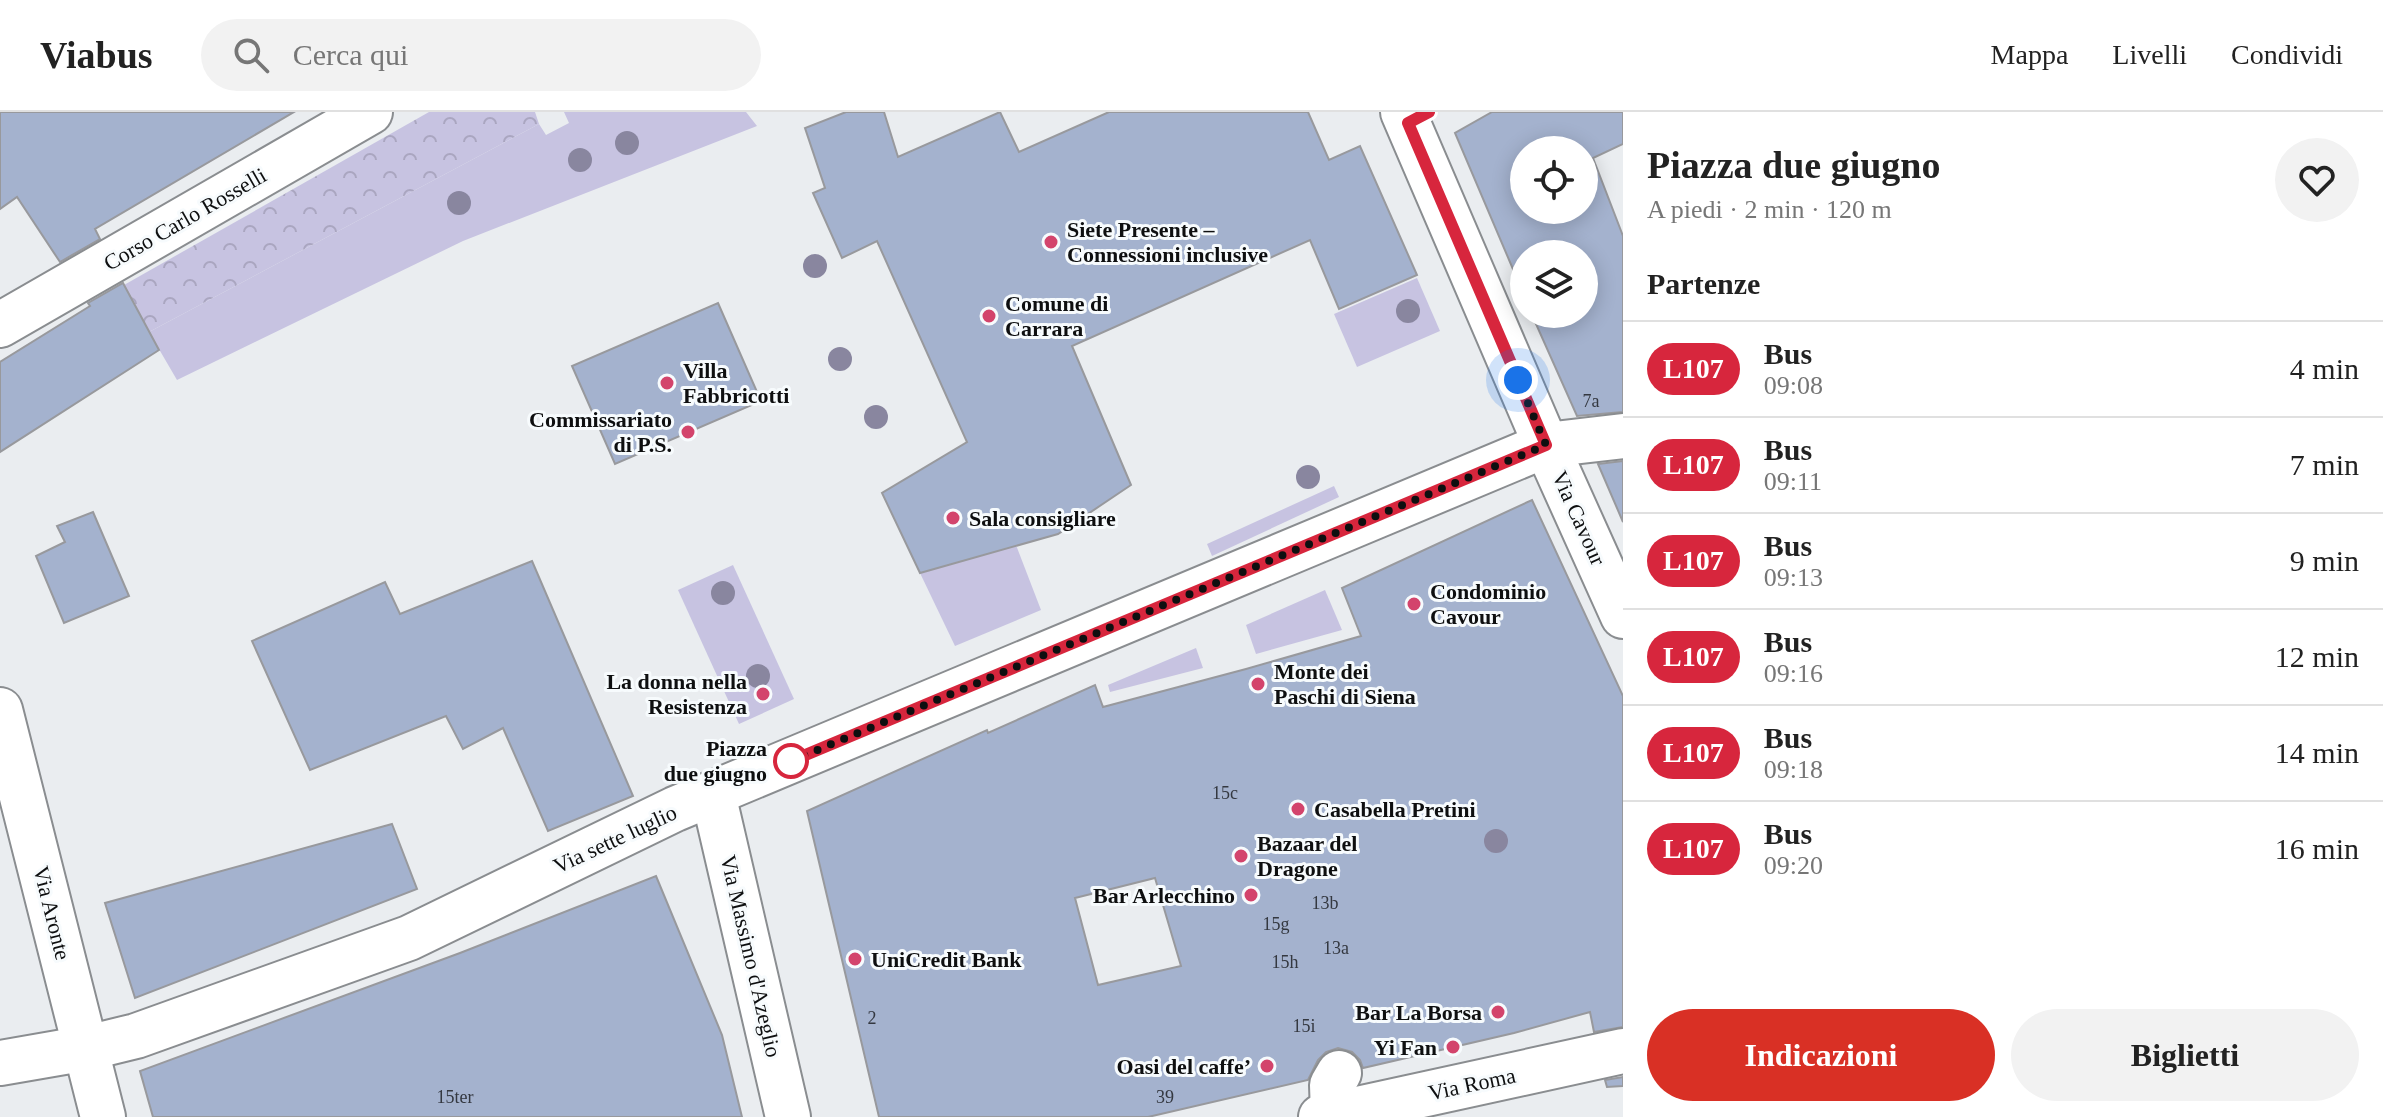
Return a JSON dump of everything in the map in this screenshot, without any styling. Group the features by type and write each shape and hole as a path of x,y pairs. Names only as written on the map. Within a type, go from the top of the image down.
{"street":[{"name":"Corso Carlo Rosselli","path":"0,325 370,112"},
{"name":"Via Cavour","path":"1414,116 1546,445 1623,616"},
{"name":"Via sette luglio","path":"0,1063 136,1036 409,938 675,809 1546,445 1623,436"},
{"name":"Via Aronte","path":"0,710 103,1117"},
{"name":"Via Massimo d'Azeglio","path":"713,794 788,1117"},
{"name":"Via Roma","path":"1331,1101 1623,1051"}],"green space":[{"path":"429,112 535,112 539,124 149,332 124,285"},
{"path":"564,112 746,112 757,126 463,241 177,380 149,332 539,124 546,135 569,123"},
{"path":"1417,278 1440,331 1357,367 1334,314"},
{"path":"1334,486 1339,497 1212,556 1207,544"},
{"path":"1016,545 1041,610 955,646 920,573"},
{"path":"733,565 794,699 739,724 678,590"},
{"path":"1325,590 1342,630 1256,654 1246,625"},
{"path":"1196,648 1203,668 1110,692 1108,685"}],"building":[{"path":"0,112 294,112 95,229 100,239 60,262 17,197 0,209"},
{"path":"846,112 884,112 898,157 1000,112 1019,152 1109,112 1308,112 1329,160 1360,146 1417,275 1339,309 1310,240 1072,346 1131,485 1058,534 920,573 882,493 967,442 877,241 842,258 813,193 825,188 805,128"},
{"path":"1492,112 1623,112 1623,144 1598,156 1598,136 1510,136 1510,224 1598,224 1598,171 1623,236 1623,412 1577,416 1538,328 1598,328 1598,240 1510,240 1510,262 1455,133"},
{"path":"123,283 159,350 0,452 0,362"},
{"name":"Villa Fabbricotti","path":"718,303 761,401 615,464 572,366"},
{"path":"1623,461 1623,522 1598,464"},
{"path":"1532,500 1623,696 1623,1027 1594,1032 1590,1012 1363,1068 1352,1052 1338,1048 1326,1052 1318,1060 1308,1080 1148,1117 879,1117 807,811 1095,685 1103,707 1361,636 1342,588","holes":["1155,878 1181,966 1098,985 1075,898"]},
{"path":"93,512 129,596 64,623 36,556 65,542 57,526"},
{"path":"532,561 633,796 548,831 503,728 463,749 446,716 310,770 252,641 385,582 400,614"},
{"path":"392,824 417,889 135,998 105,903"},
{"path":"656,876 722,1035 742,1117 153,1117 140,1071 460,953"},
{"path":"1623,1077 1623,1086 1607,1087 1605,1080"}],"bus line":[{"name":"L107","path":"791,761 1546,445 1408,123 1429,112"}],"place":[{"name":"Siete Presente – Connessioni inclusive","path":"1051,242"},
{"name":"Comune di Carrara","path":"989,316"},
{"name":"Villa Fabbricotti","path":"667,383"},
{"name":"Commissariato di P.S.","path":"688,432"},
{"name":"Sala consigliare","path":"953,518"},
{"name":"Condominio Cavour","path":"1414,604"},
{"name":"Monte dei Paschi di Siena","path":"1258,684"},
{"name":"La donna nella Resistenza","path":"763,694"},
{"name":"Piazza due giugno","path":"791,761"},
{"name":"Casabella Pretini","path":"1298,809"},
{"name":"Bazaar del Dragone","path":"1241,856"},
{"name":"Bar Arlecchino","path":"1251,895"},
{"name":"UniCredit Bank","path":"855,959"},
{"name":"Bar La Borsa","path":"1498,1012"},
{"name":"Yi Fan","path":"1453,1047"},
{"name":"Oasi del caffe’","path":"1267,1066"}],"route":[{"path":"791,761 1546,445 1518,380"}]}
